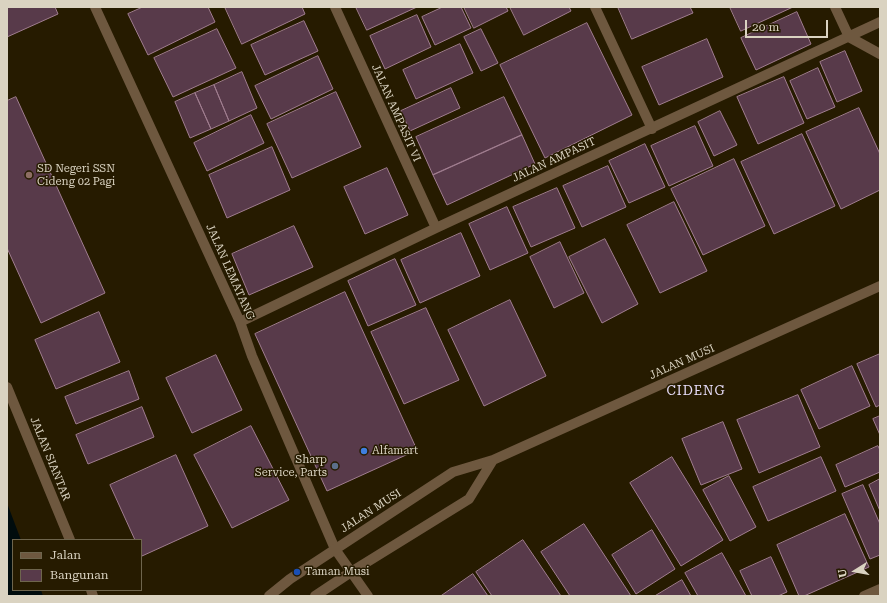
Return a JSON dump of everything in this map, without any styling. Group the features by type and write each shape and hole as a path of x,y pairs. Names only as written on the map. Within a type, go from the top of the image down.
{"street":[{"name":"JALAN LEMATANG","path":"95,7 240,322 252,356 335,549 368,596"},
{"name":"JALAN AMPASIT VI","path":"335,7 436,228"},
{"path":"595,7 652,129"},
{"path":"835,7 849,37 880,54"},
{"name":"JALAN AMPASIT","path":"240,322 436,228 880,22"},
{"name":"JALAN MUSI","path":"269,596 290,579 453,472 493,460 880,286"},
{"name":"JALAN SIANTAR","path":"7,387 70,539"},
{"path":"315,596 351,572 470,499 493,460"},
{"path":"864,596 880,589"}],"shaded area":[{"path":"7,503 21,539 12,539 12,591 41,591 43,596 7,596"}],"building":[{"path":"7,7 55,7 58,14 7,37"},
{"path":"143,7 208,7 215,22 148,55 128,14"},
{"path":"225,7 302,7 305,14 242,44"},
{"path":"356,7 417,7 367,30"},
{"path":"443,7 461,7 471,28 435,45 422,17"},
{"path":"464,7 506,7 508,11 474,28"},
{"path":"510,7 569,7 571,11 524,35"},
{"path":"618,7 690,7 693,13 632,39"},
{"path":"730,7 793,7 741,31"},
{"path":"797,12 811,44 756,70 741,38"},
{"path":"417,15 431,47 385,69 370,36"},
{"path":"304,21 318,51 265,75 251,45"},
{"path":"587,23 632,115 545,158 500,65"},
{"path":"217,29 236,68 173,97 154,58"},
{"path":"481,29 498,63 481,71 464,37"},
{"path":"707,39 723,77 659,105 642,67"},
{"path":"460,44 473,73 416,99 403,70"},
{"path":"845,51 862,91 837,102 820,62"},
{"path":"318,56 333,89 271,119 255,86"},
{"path":"818,68 835,107 807,119 790,81"},
{"path":"242,72 257,108 229,121 214,85"},
{"path":"784,77 804,123 758,144 737,97"},
{"path":"214,85 229,121 211,129 195,93"},
{"path":"451,88 460,108 410,131 401,111"},
{"path":"336,92 361,147 292,178 267,124"},
{"path":"195,93 211,129 190,138 175,102"},
{"name":"SD Negeri SSN Cideng 02 Pagi","path":"16,97 105,293 41,323 7,248 7,101"},
{"path":"504,97 522,135 433,175 416,137"},
{"path":"859,108 880,154 880,190 841,209 806,132"},
{"path":"720,111 737,145 714,156 698,122"},
{"path":"251,115 264,143 207,171 194,143"},
{"path":"695,126 713,166 669,186 651,146"},
{"path":"802,134 835,206 774,234 741,162"},
{"path":"522,135 535,164 447,205 433,175"},
{"path":"645,144 665,187 629,203 609,161"},
{"path":"272,147 290,190 227,218 209,175"},
{"path":"734,159 765,226 703,255 671,189"},
{"path":"608,166 626,207 582,227 563,186"},
{"path":"387,168 408,215 365,234 344,187"},
{"path":"557,188 575,228 531,247 513,207"},
{"path":"674,202 707,271 660,293 627,225"},
{"path":"507,207 528,253 490,270 469,224"},
{"path":"294,226 313,267 249,295 232,254"},
{"path":"461,233 480,276 420,303 401,260"},
{"path":"605,239 638,304 602,323 569,257"},
{"path":"560,242 584,293 554,308 530,257"},
{"path":"395,259 416,305 368,326 348,281"},
{"path":"345,292 417,450 327,491 255,334"},
{"path":"510,300 546,376 484,406 448,330"},
{"path":"426,308 459,380 404,404 371,332"},
{"path":"99,312 120,362 56,389 35,340"},
{"path":"880,354 880,405 876,407 857,364"},
{"path":"216,355 242,410 192,433 166,378"},
{"path":"852,366 870,406 819,429 801,390"},
{"path":"129,371 139,399 76,424 65,397"},
{"path":"798,395 820,447 759,473 737,420"},
{"path":"142,407 154,437 88,464 76,435"},
{"path":"880,416 880,435 873,419"},
{"path":"723,422 742,469 701,485 682,439"},
{"path":"251,426 289,500 232,528 194,455"},
{"path":"878,446 880,450 880,472 845,487 836,465"},
{"path":"176,455 208,526 142,556 142,539 135,539 110,485"},
{"path":"672,457 723,540 681,566 630,483"},
{"path":"821,457 836,491 768,521 753,487"},
{"path":"729,476 756,527 730,541 703,490"},
{"path":"880,479 880,511 869,485"},
{"path":"863,485 880,524 880,555 870,559 842,494"},
{"path":"845,514 869,567 804,596 799,596 777,545"},
{"path":"584,524 631,596 570,596 541,552"},
{"path":"652,530 675,569 636,594 612,555"},
{"path":"523,540 561,596 492,596 476,572"},
{"path":"722,553 746,596 698,596 685,573"},
{"path":"771,557 787,592 778,596 752,596 740,571"},
{"path":"473,574 488,596 441,596"},
{"path":"682,580 691,596 655,596"}],"place":[{"name":"SD Negeri SSN Cideng 02 Pagi","path":"29,175"},
{"name":"Alfamart","path":"364,451"},
{"name":"Sharp Service, Parts","path":"335,466"},
{"name":"Taman Musi","path":"297,572"}],"district":[{"name":"CIDENG","path":"696,391"}]}
